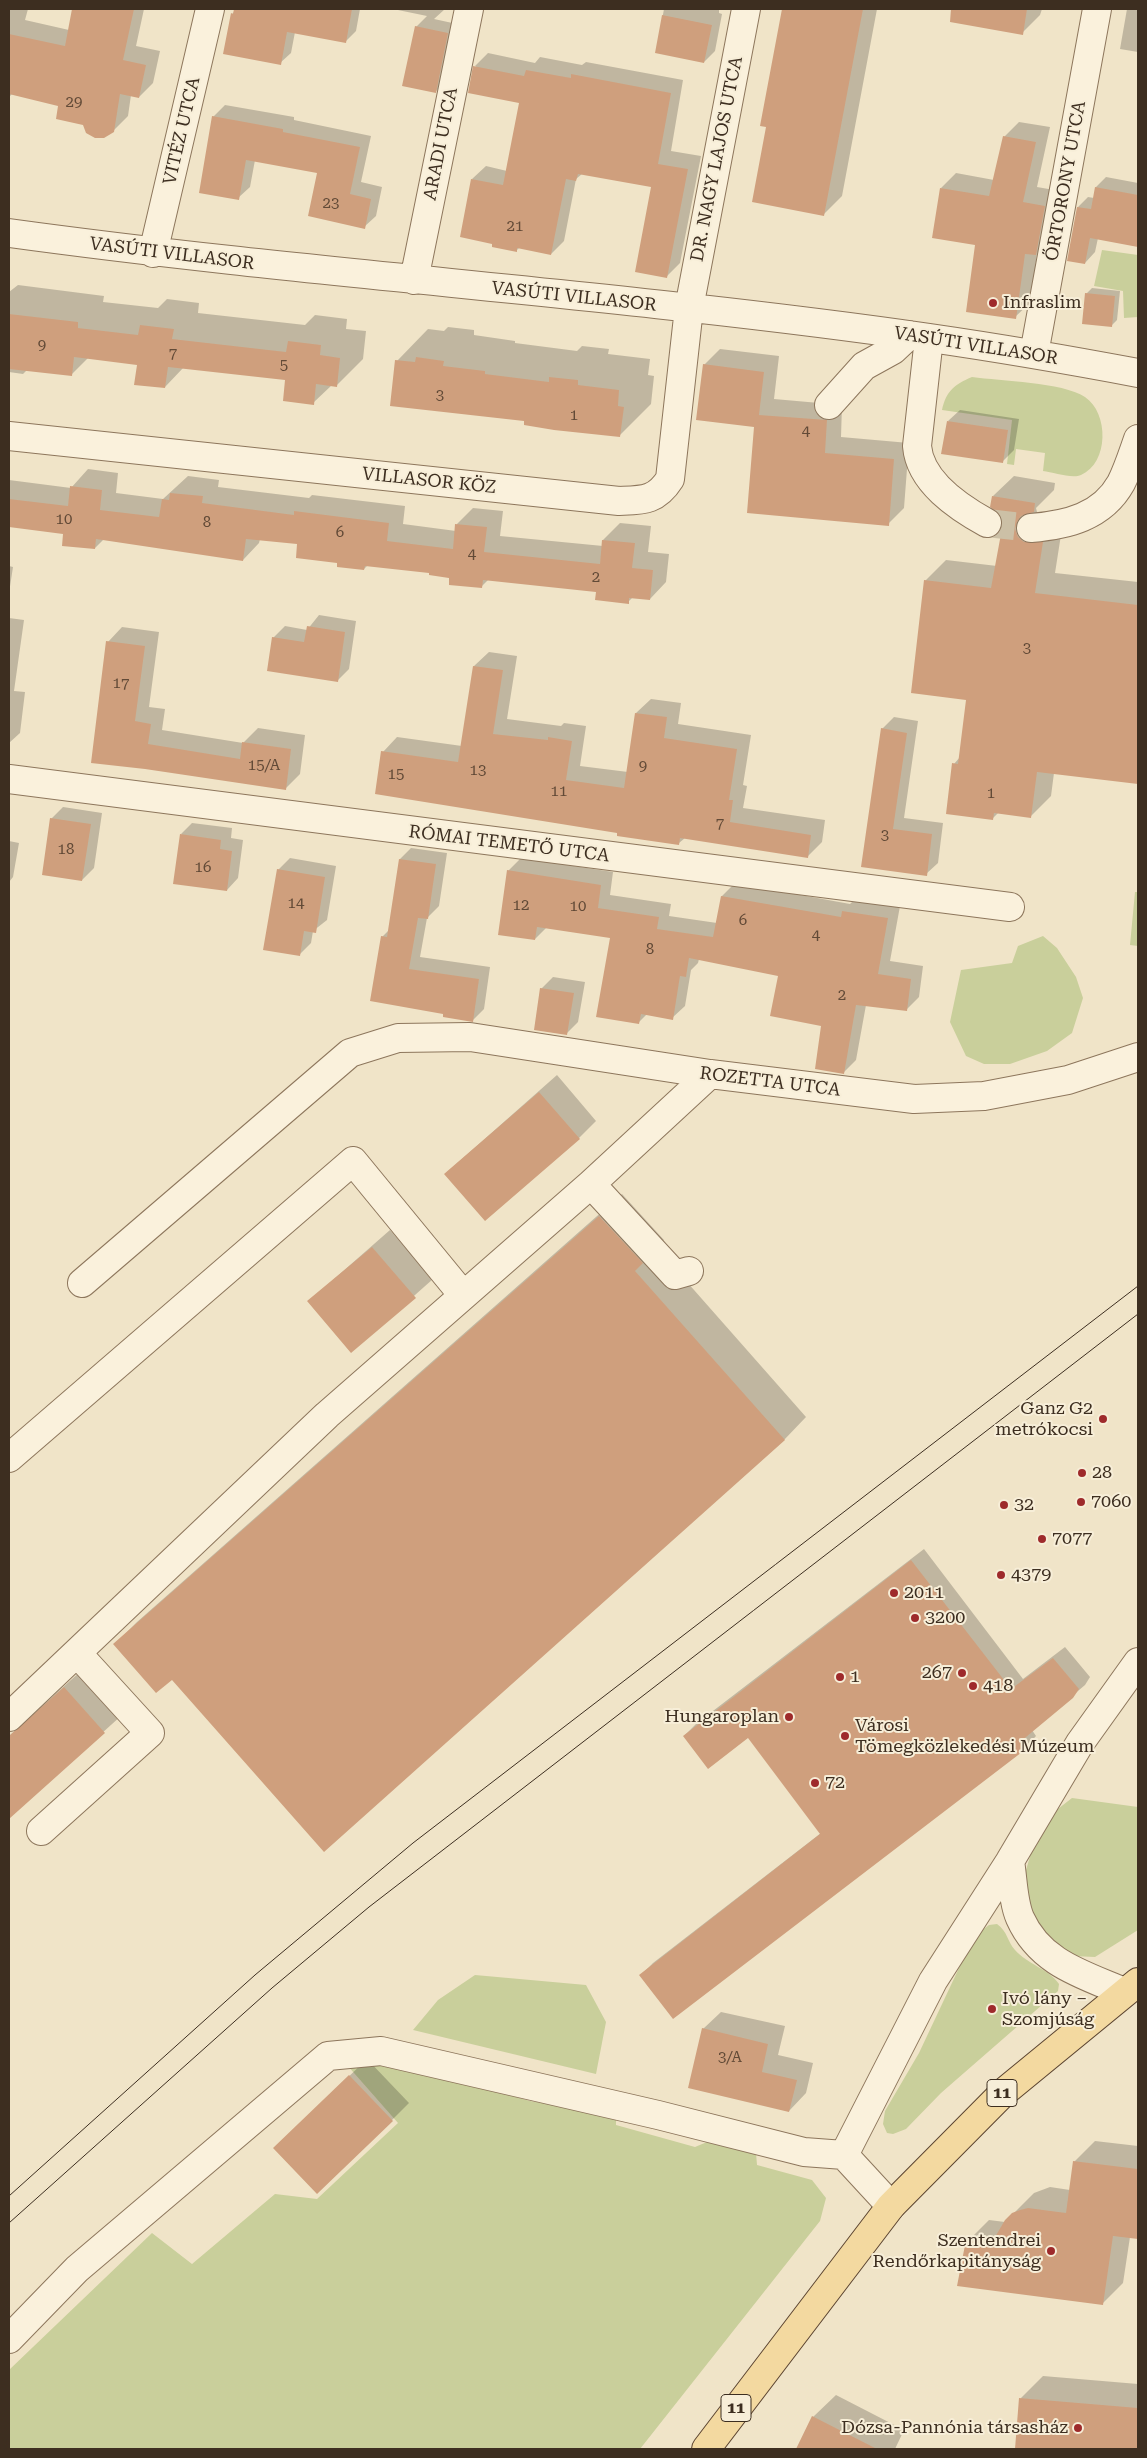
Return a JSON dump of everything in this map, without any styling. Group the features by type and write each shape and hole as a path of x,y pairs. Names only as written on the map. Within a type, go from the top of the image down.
{"main road":[{"name":"11","path":"706,2449 891,2206 1004,2092 1131,1986"}],"street":[{"name":"VITÉZ UTCA","path":"153,253 210,9"},
{"name":"ARADI UTCA","path":"414,280 469,9"},
{"name":"DR. NAGY LAJOS UTCA","path":"688,308 746,9"},
{"name":"ŐRTORONY UTCA","path":"1034,354 1097,9"},
{"name":"VASÚTI VILLASOR","path":"9,233 153,253 688,308 919,336 1138,373"},
{"name":"VILLASOR KÖZ","path":"9,436 619,501 651,498 662,491 670,479 688,308"},
{"path":"829,405 864,366 919,336 916,446 918,460 952,501 987,522"},
{"path":"1031,528 1062,525 1088,515 1106,502 1121,483 1138,439"},
{"name":"RÓMAI TEMETŐ UTCA","path":"9,779 1010,907"},
{"name":"ROZETTA UTCA","path":"82,1283 350,1053 398,1038 470,1038 710,1074 914,1099 984,1096 1068,1080 1138,1057"},
{"path":"9,1717 327,1415 591,1184 710,1074"},
{"path":"9,1458 353,1161 463,1295"},
{"path":"591,1184 675,1275 689,1271"},
{"path":"41,1831 150,1733 77,1652"},
{"path":"844,2155 933,1981 1010,1861 1080,1743 1138,1662"},
{"path":"1010,1861 1020,1917 1040,1950 1066,1968 1131,1986"},
{"path":"9,2340 77,2269 328,2056 381,2050 658,2115 804,2152 844,2155 891,2206"}],"green space":[{"path":"1102,250 1138,255 1138,317 1124,318 1123,291 1094,286"},
{"path":"972,377 1047,385 1075,392 1085,397 1093,404 1102,426 1103,438 1097,460 1090,469 1077,476 1043,471 1045,453 1016,449 1014,465 1007,464 1012,420 942,410 946,398 952,389"},
{"path":"1135,892 1138,892 1138,946 1130,945"},
{"path":"1043,936 1057,948 1076,977 1083,998 1072,1033 1047,1051 1010,1064 984,1064 966,1056 950,1022 961,970 1012,963 1018,946"},
{"path":"1072,1798 1138,1807 1138,1930 1095,1957 1072,1956 1034,1922 1023,1880 1037,1833 1054,1812"},
{"path":"997,1924 1003,1930 1012,1947 1020,1955 1055,1979 1059,1984 1058,1991 941,2093 906,2129 893,2134 887,2133 883,2124 885,2111 919,2053 967,1951 977,1934 989,1925"},
{"path":"475,1975 586,1985 606,2022 596,2074 413,2030 438,2000"},
{"path":"354,2061 381,2066 394,2061 530,2101 616,2114 616,2125 695,2147 707,2142 756,2153 757,2165 812,2180 826,2198 820,2221 640,2449 9,2449 9,2370 152,2233 192,2264 275,2194 317,2199 398,2123 347,2065"}],"building":[{"path":"72,9 134,9 123,60 146,65 139,98 120,94 114,132 104,138 95,138 86,133 83,125 56,119 58,106 9,94 9,34 65,46"},
{"path":"234,9 352,9 346,43 287,32 281,65 223,54 231,13 233,14"},
{"path":"782,9 863,9 824,216 752,202 766,127 760,126"},
{"path":"951,9 1027,9 1023,35 950,22"},
{"path":"662,15 712,25 704,63 655,53"},
{"path":"415,26 448,33 436,93 402,86"},
{"path":"473,66 524,76 526,70 571,78 571,74 671,93 658,164 688,169 667,278 635,272 651,187 578,174 576,181 566,179 551,255 517,248 517,252 492,247 492,244 460,237 471,179 503,185 519,103 468,93"},
{"path":"212,116 283,129 283,132 360,147 350,194 371,199 365,229 308,216 317,173 246,160 239,200 199,193"},
{"path":"1003,136 1036,142 1023,202 1045,206 1036,255 1025,254 1016,319 966,312 975,245 932,238 940,188 989,196"},
{"path":"1095,187 1138,195 1138,247 1090,238 1085,264 1067,261 1077,207 1091,209"},
{"path":"1085,293 1115,296 1112,327 1082,324"},
{"path":"9,314 78,322 78,328 138,335 140,325 174,329 172,339 286,352 288,341 321,345 320,355 340,358 337,387 316,384 314,405 283,401 285,380 168,367 165,388 134,385 137,365 74,357 72,376 9,369"},
{"path":"416,357 444,361 443,366 485,371 485,374 549,382 549,377 578,380 578,385 619,390 618,406 624,407 620,437 524,425 524,421 390,406 395,360 415,362"},
{"path":"703,364 764,372 759,415 827,420 825,453 894,459 889,526 747,513 754,427 696,420"},
{"path":"947,421 1008,430 1003,463 941,454"},
{"path":"70,486 102,490 100,510 159,517 162,499 169,500 170,493 203,496 202,503 294,515 294,511 389,523 387,541 453,549 455,524 487,527 484,552 600,564 602,540 635,543 632,568 653,570 650,600 629,598 629,604 595,600 596,592 483,580 482,588 449,585 449,578 429,575 429,573 365,566 364,570 337,567 337,563 296,558 297,544 246,539 243,561 96,539 95,549 62,546 63,534 9,527 9,499 68,506"},
{"path":"992,496 1035,503 1034,512 1021,516 1015,529 1018,537 1024,542 1043,542 1035,593 1138,605 1138,784 1037,772 1031,818 994,813 993,820 946,814 952,763 958,764 966,700 911,693 924,580 991,588 1003,523 1000,515 990,507"},
{"path":"307,626 345,632 338,682 267,671 272,637 304,642"},
{"path":"106,641 145,646 135,721 151,724 148,744 240,759 242,742 291,749 286,790 91,763"},
{"path":"473,666 503,670 493,734 548,740 548,737 572,741 566,780 624,788 635,713 667,717 664,738 737,749 729,800 733,800 730,822 811,835 808,858 680,838 679,845 617,836 617,833 375,794 381,751 458,762"},
{"path":"881,728 907,733 893,829 932,834 927,876 861,867"},
{"path":"50,818 91,824 82,881 42,875"},
{"path":"180,834 221,840 220,849 232,851 227,891 173,884"},
{"path":"399,859 436,864 428,919 418,918 409,969 479,979 473,1022 443,1017 443,1014 370,1001 381,936 387,937"},
{"path":"277,869 325,877 316,933 304,931 300,956 263,950"},
{"path":"507,870 601,885 598,908 659,917 657,929 713,937 721,896 841,917 842,911 888,918 878,974 911,979 907,1011 856,1005 844,1074 815,1069 821,1026 770,1016 778,976 689,958 686,977 680,976 673,1020 641,1014 639,1024 596,1017 610,938 537,927 535,940 498,935"},
{"path":"540,988 574,993 567,1035 534,1030"},
{"path":"539,1092 580,1139 485,1221 444,1174"},
{"path":"599,1216 643,1263 635,1271 785,1440 324,1852 172,1680 156,1693 113,1644"},
{"path":"372,1247 416,1298 351,1353 307,1301"},
{"path":"911,1560 1011,1689 1053,1658 1079,1689 1073,1698 1020,1742 1026,1749 673,2019 639,1975 820,1834 748,1738 708,1769 683,1736"},
{"path":"64,1687 105,1733 9,1819 9,1736"},
{"path":"702,2028 768,2044 762,2072 797,2080 789,2112 688,2088"},
{"path":"349,2075 393,2121 317,2194 273,2148"},
{"path":"1073,2161 1138,2169 1138,2239 1113,2236 1103,2305 957,2286 966,2240 991,2244 1005,2220 1012,2213 1020,2210 1028,2208 1066,2213"},
{"name":"Dózsa-Pannónia társasház","path":"1019,2398 1138,2408 1138,2449 1015,2449"},
{"path":"812,2416 877,2449 796,2449"}],"tunnel":[{"path":"987,523 1031,528"}],"tram line":[{"path":"9,2196 255,1975 413,1843 1138,1286"},
{"path":"9,2223 272,1988 369,1907 1138,1314"}],"place":[{"name":"Infraslim","path":"993,303"},
{"name":"Ganz G2 metrókocsi","path":"1103,1419"},
{"name":"28","path":"1082,1473"},
{"name":"7060","path":"1081,1502"},
{"name":"32","path":"1004,1505"},
{"name":"7077","path":"1042,1539"},
{"name":"4379","path":"1001,1575"},
{"name":"2011","path":"894,1593"},
{"name":"3200","path":"915,1618"},
{"name":"267","path":"962,1673"},
{"name":"1","path":"840,1677"},
{"name":"418","path":"973,1686"},
{"name":"Hungaroplan","path":"789,1717"},
{"name":"Városi Tömegközlekedési Múzeum","path":"845,1736"},
{"name":"72","path":"815,1783"},
{"name":"Ivó lány – Szomjúság","path":"992,2009"},
{"name":"Szentendrei Rendőrkapitányság","path":"1051,2251"},
{"name":"Dózsa-Pannónia társasház","path":"1078,2428"}]}
